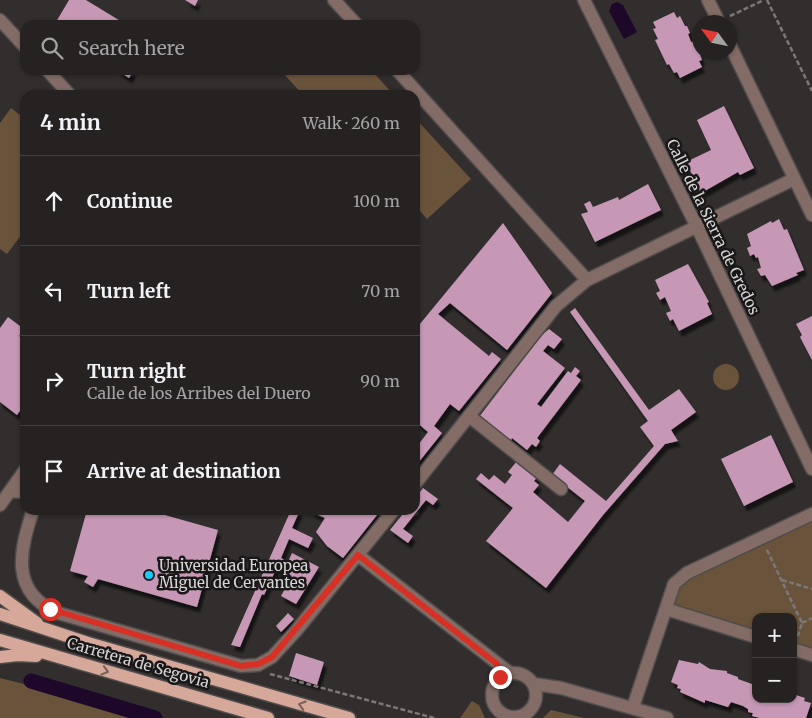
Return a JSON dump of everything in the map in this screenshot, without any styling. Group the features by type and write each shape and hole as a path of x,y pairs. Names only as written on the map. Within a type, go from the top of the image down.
{"main road":[{"path":"0,596 47,630"},
{"name":"Carretera de Segovia","path":"0,614 47,630 349,718"},
{"name":"Carretera de Segovia","path":"0,640 268,718"},
{"path":"0,657 18,654 58,657"}],"street":[{"path":"334,0 352,20"},
{"name":"Calle de la Sierra de Gredos","path":"584,0 697,227 812,469"},
{"path":"708,0 715,15"},
{"path":"0,20 20,42"},
{"path":"737,60 812,215"},
{"path":"51,75 65,90"},
{"path":"402,75 415,90"},
{"path":"420,95 587,280"},
{"path":"420,478 556,306 587,280 794,179"},
{"path":"469,416 561,489"},
{"path":"0,505 20,478"},
{"path":"10,491 20,492"},
{"path":"633,707 674,584 687,573 812,514"},
{"path":"32,515 22,547 21,570 25,582 33,595 50,609 241,666 258,664 272,657 390,515"},
{"path":"22,547 38,515"},
{"path":"358,555 497,664 505,675"},
{"path":"666,609 752,636"},
{"path":"797,650 812,655"},
{"path":"561,688 536,700 532,707 520,716 505,715 499,711 492,698 495,683 505,675 524,675 534,684 561,688 667,718"},
{"path":"534,684 536,700"}],"path":[{"path":"733,15 766,0 812,91"},
{"path":"762,537 802,623 797,639"},
{"path":"782,580 812,589"},
{"path":"802,623 812,618"},
{"path":"258,664 263,672 434,718"}],"shaded area":[{"path":"617,2 623,5 637,32 624,39 609,11 612,4"},
{"path":"285,75 376,75 389,90 298,90"},
{"path":"11,108 20,115 20,237 7,254 0,249 0,123"},
{"path":"420,123 471,179 427,219 420,211"},
{"path":"726,364 735,368 739,377 735,386 726,390 717,386 713,377 717,368"},
{"path":"812,514 812,655 797,650 797,613 752,613 752,636 666,609 674,584"},
{"path":"0,678 159,718 0,718"},
{"path":"472,701 479,705 485,718 460,718"},
{"path":"551,710 584,718 543,718"}],"building":[{"path":"69,0 86,0 119,20 57,20"},
{"path":"185,0 198,0 195,6"},
{"path":"674,12 677,18 680,16 690,33 688,34 692,42 692,60 702,60 699,61 702,67 680,78 677,72 674,73 669,64 667,65 655,40 658,39 653,29 656,28 653,22"},
{"path":"724,106 754,168 740,175 738,172 703,192 700,191 686,162 711,150 697,120"},
{"path":"648,184 661,210 595,242 581,214 588,212 584,204 590,201 593,207 618,197 619,200"},
{"path":"779,219 784,230 787,229 804,270 796,273 798,275 772,286 765,275 761,276 757,269 761,268 758,257 756,258 754,254 750,256 747,248 751,246 747,234 771,221 772,223"},
{"path":"503,223 552,293 507,350 450,303 438,314 489,356 492,352 501,359 459,411 450,404 434,426 442,433 420,460 420,442 428,432 420,425 420,324"},
{"path":"688,264 709,302 707,303 712,314 679,331 673,319 670,321 666,313 671,311 665,297 660,300 656,293 660,291 655,280"},
{"path":"575,308 649,410 679,389 696,412 671,430 678,441 665,444 603,515 546,588 486,541 513,508 476,479 481,473 489,480 494,475 505,484 512,475 508,472 517,461 537,477 534,481 539,485 533,492 568,522 585,501 552,475 560,464 606,501 654,446 640,427 648,421 570,312"},
{"path":"812,316 812,360 800,337 802,335 796,324"},
{"path":"8,317 20,326 20,411 17,415 0,402 0,328"},
{"path":"549,329 562,339 554,349 548,345 543,351 565,368 537,404 541,407 568,371 571,373 575,367 580,371 576,376 581,380 537,438 540,441 536,447 532,444 527,450 512,438 510,442 479,417 542,335"},
{"path":"771,435 793,482 744,506 721,459"},
{"path":"423,488 438,499 433,505 426,500 420,508 420,492"},
{"path":"86,515 165,515 218,530 197,607 98,579 93,587 84,582 88,576 70,571"},
{"path":"289,515 298,515 292,528 313,538 308,548 289,539 281,558 288,562 292,553 319,567 296,604 281,596 292,576 277,567 264,595 262,594 240,647 231,645"},
{"path":"318,515 377,515 343,558 327,546 316,532 325,518"},
{"path":"402,515 414,515 403,529 413,536 408,543 390,530"},
{"path":"288,613 294,619 281,632 276,626"},
{"path":"296,653 324,662 317,685 289,676"},
{"path":"679,660 698,664 699,662 710,669 727,671 727,673 738,677 738,679 752,684 752,703 797,703 797,695 805,698 804,701 811,703 806,718 760,718 752,716 753,713 748,712 748,709 743,706 731,702 728,707 705,700 705,703 680,692 681,689 677,688 678,685 671,682"}],"waterway":[{"path":"31,681 155,718"}],"place":[{"name":"Universidad Europea Miguel de Cervantes","path":"149,575"}],"route":[{"path":"50,609 241,666 258,664 272,657 296,631 358,555 475,645 497,664 500,677"}]}
